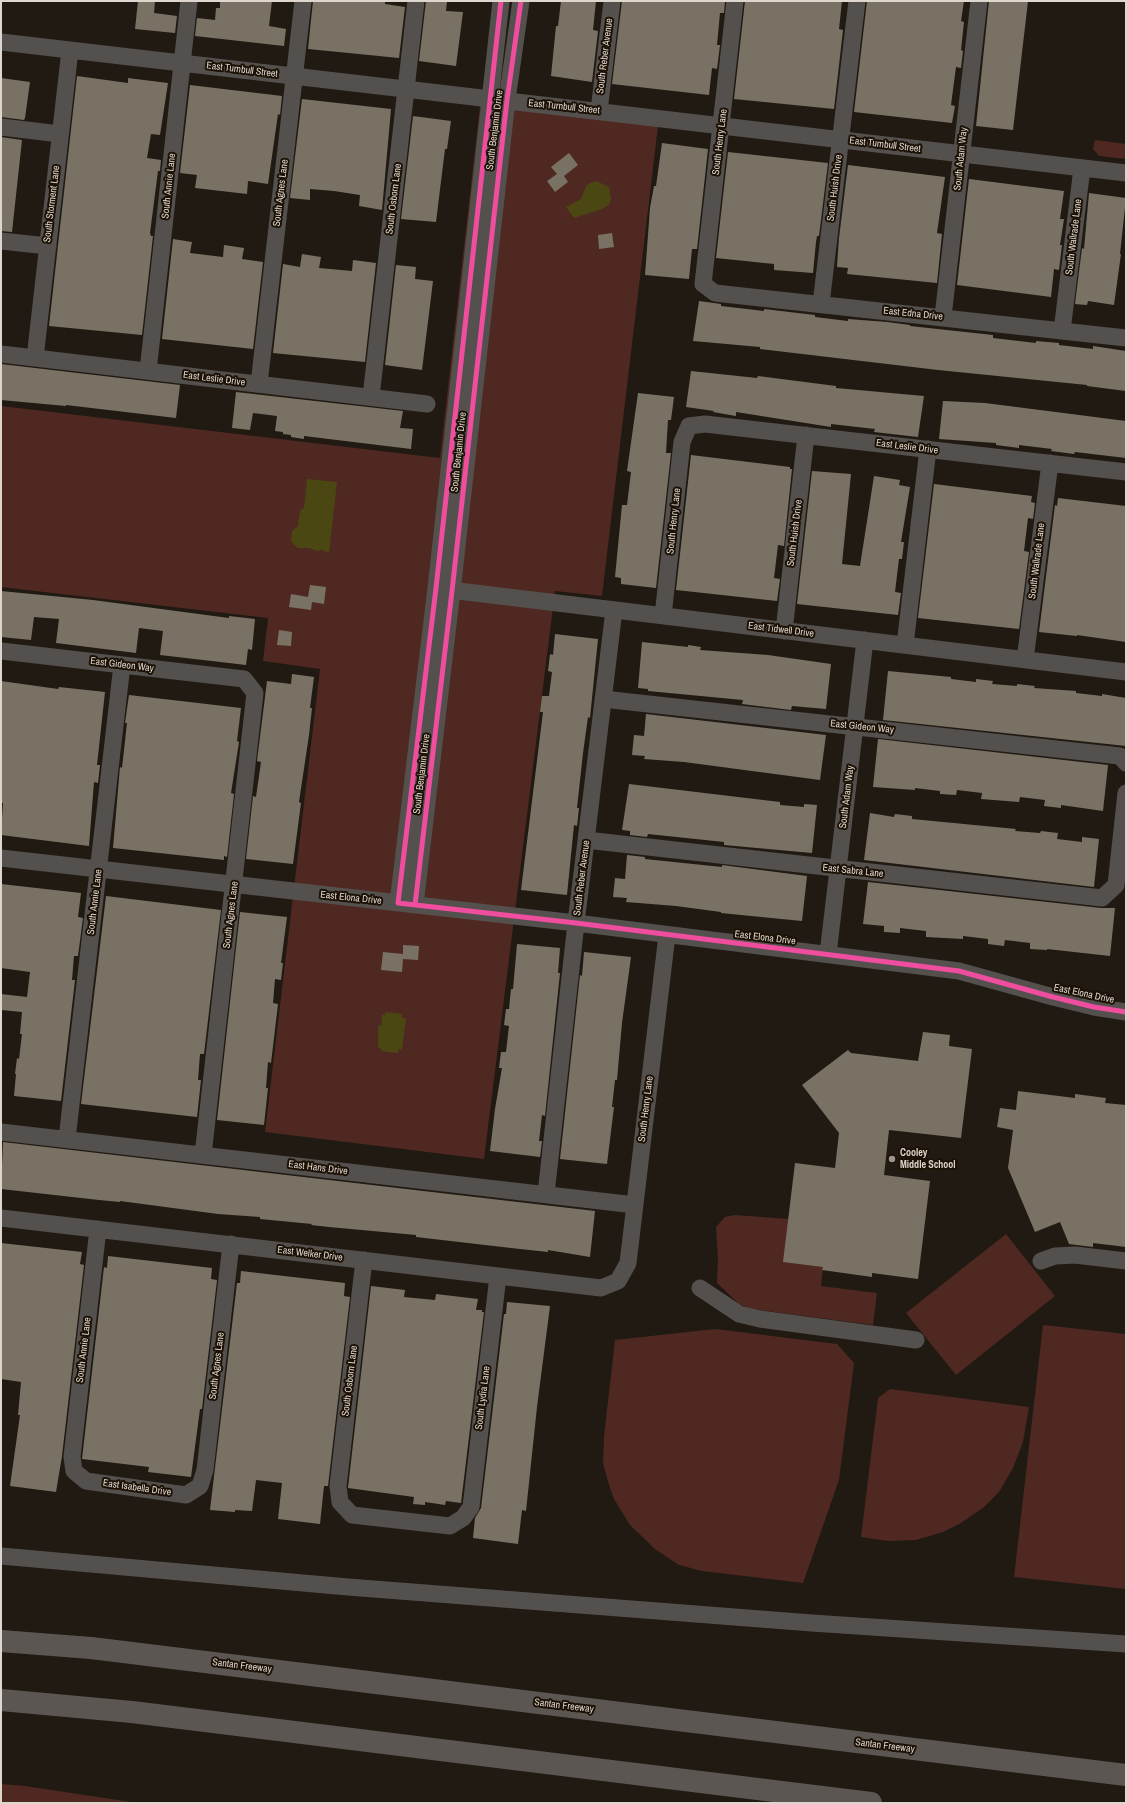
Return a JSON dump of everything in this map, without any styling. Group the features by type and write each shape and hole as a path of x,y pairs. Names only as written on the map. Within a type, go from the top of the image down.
{"highway":[{"name":"Santan Freeway","path":"1,1641 91,1648 1126,1775"},
{"path":"1,1700 140,1713 871,1803"}],"street":[{"name":"South Annie Lane","path":"148,371 189,1"},
{"name":"South Agnes Lane","path":"259,384 303,1"},
{"name":"South Osborn Lane","path":"371,397 416,1"},
{"name":"South Benjamin Drive","path":"415,905 489,99 501,1"},
{"name":"South Benjamin Drive","path":"398,903 444,590 521,1"},
{"name":"South Reber Avenue","path":"599,111 612,1"},
{"name":"South Henry Lane","path":"703,284 735,1"},
{"name":"South Huish Drive","path":"821,304 857,1"},
{"name":"South Adam Way","path":"943,317 979,1"},
{"name":"East Turnbull Street","path":"1,42 1126,173"},
{"name":"South Storment Lane","path":"35,358 70,50"},
{"path":"1,127 60,134"},
{"name":"South Wallrade Lane","path":"1062,331 1082,168"},
{"path":"1,241 48,246"},
{"name":"East Edna Drive","path":"703,284 715,293 1126,338"},
{"name":"East Leslie Drive","path":"1,354 427,404"},
{"name":"East Leslie Drive","path":"689,426 704,424 1126,472"},
{"name":"South Henry Lane","path":"663,616 682,442 689,426"},
{"name":"South Huish Drive","path":"784,631 806,435"},
{"path":"905,645 928,449"},
{"name":"South Wallrade Lane","path":"1025,660 1050,463"},
{"name":"East Tidwell Drive","path":"444,590 1126,672"},
{"name":"South Reber Avenue","path":"546,1194 576,923 614,610"},
{"name":"South Adam Way","path":"828,954 866,640"},
{"name":"East Gideon Way","path":"1,651 244,679"},
{"name":"South Annie Lane","path":"67,1139 122,665"},
{"name":"South Agnes Lane","path":"203,1155 255,693 244,679"},
{"name":"East Gideon Way","path":"603,699 1123,759"},
{"name":"East Sabra Lane","path":"586,840 1102,898 1116,885 1126,793"},
{"name":"East Elona Drive","path":"1,858 576,923 959,971 1053,997 1094,1007 1126,1012"},
{"name":"South Henry Lane","path":"618,1281 628,1263 667,935"},
{"name":"East Hans Drive","path":"1,1132 635,1205"},
{"name":"East Welker Drive","path":"1,1218 601,1288 618,1281"},
{"name":"South Annie Lane","path":"74,1471 72,1457 98,1229"},
{"name":"South Agnes Lane","path":"200,1486 205,1470 231,1244"},
{"path":"1041,1261 1055,1256 1075,1255 1126,1261"},
{"name":"South Osborn Lane","path":"364,1260 338,1486 340,1502 352,1515 450,1526 463,1518"},
{"name":"South Lydia Lane","path":"463,1518 471,1507 498,1276"},
{"path":"700,1288 739,1314 916,1340"},
{"name":"East Isabella Drive","path":"74,1471 86,1481 186,1496 200,1486"},
{"path":"1,1556 348,1587 788,1621 1126,1644"}],"shaded area":[{"path":"480,106 658,126 602,596 555,591 484,1159 265,1132 320,669 263,661 268,618 1,587 1,406 440,458"},
{"path":"1095,140 1126,144 1126,159 1099,156 1093,149"},
{"path":"596,181 609,187 611,199 609,205 602,209 574,218 566,207 581,199 586,186"},
{"path":"307,479 337,482 329,553 322,550 317,551 309,548 298,548 291,540 292,531 298,526 301,509 304,508"},
{"path":"385,1012 402,1014 402,1018 406,1018 402,1050 399,1049 398,1053 381,1051 381,1048 378,1048 378,1025 381,1026 382,1015 385,1015"},
{"path":"735,1215 789,1219 823,1267 821,1286 877,1293 873,1325 752,1309 739,1304 717,1283 718,1259 716,1227 725,1217"},
{"path":"1006,1234 1055,1296 956,1375 906,1313"},
{"path":"1043,1325 1126,1334 1126,1589 1014,1577"},
{"path":"715,1329 837,1344 854,1363 839,1480 803,1583 702,1571 679,1565 655,1549 630,1525 614,1499 609,1485 603,1463 604,1436 615,1340"},
{"path":"890,1389 1029,1407 1023,1442 1013,1468 999,1492 984,1507 961,1523 943,1532 916,1540 888,1541 861,1537 878,1398"},
{"path":"1,1784 25,1786 138,1803 1,1803"}],"building":[{"path":"138,1 155,1 154,13 177,16 175,33 135,29"},
{"path":"220,1 272,1 269,26 286,29 284,46 195,36 197,18 215,20 216,8 220,8"},
{"path":"313,1 385,1 385,4 405,7 399,58 308,49"},
{"path":"426,1 447,1 446,11 463,12 456,66 419,61"},
{"path":"561,1 596,1 593,30 598,31 592,82 551,76 556,26 558,26"},
{"path":"622,1 725,1 724,13 720,13 717,45 720,45 717,69 712,68 709,95 612,84"},
{"path":"745,1 842,1 839,29 843,30 834,109 734,99"},
{"path":"867,1 964,1 961,21 964,22 961,50 963,51 961,68 956,67 951,105 955,106 952,123 854,112"},
{"path":"989,1 1028,1 1013,130 976,126"},
{"path":"77,76 128,83 128,78 168,83 160,135 151,134 147,158 161,160 160,171 158,171 150,233 151,236 153,236 142,335 49,326"},
{"path":"1,78 30,82 24,120 1,117"},
{"path":"190,85 282,96 268,184 248,181 247,194 195,188 197,175 180,173"},
{"path":"302,99 391,109 382,210 359,206 360,195 334,191 310,189 310,200 290,198"},
{"path":"413,116 451,121 447,149 445,149 436,222 401,219"},
{"path":"1,137 22,140 12,232 1,231"},
{"path":"662,143 708,149 697,249 692,249 689,279 645,275 650,208 654,186 656,186"},
{"path":"728,152 828,163 819,236 817,236 816,242 813,273 774,270 774,264 716,258"},
{"path":"569,153 578,165 564,176 568,182 555,192 547,181 557,174 551,167"},
{"path":"848,165 945,177 937,233 942,234 937,283 847,274 848,268 837,267"},
{"path":"969,179 1064,191 1060,219 1064,219 1060,245 1062,245 1059,270 1054,269 1051,297 957,285"},
{"path":"1089,193 1126,198 1121,254 1114,305 1088,301 1087,305 1075,304 1082,248 1084,249"},
{"path":"612,233 614,247 599,249 598,235"},
{"path":"173,239 192,242 190,253 223,257 224,245 244,248 242,259 263,262 253,349 162,339"},
{"path":"302,254 321,257 319,268 352,271 353,260 376,263 365,362 273,353 283,264 300,267"},
{"path":"396,265 416,267 415,279 433,281 422,370 385,365"},
{"path":"699,301 721,304 721,306 815,315 815,317 848,321 848,319 887,322 993,335 993,338 1036,343 1036,341 1059,343 1059,345 1093,349 1093,346 1126,351 1126,391 1087,385 938,370 760,349 760,347 693,341"},
{"path":"1,364 180,385 176,418 66,405 1,400"},
{"path":"691,371 757,378 758,376 836,386 836,388 924,396 918,437 874,432 875,429 831,424 831,427 736,412 736,416 686,407"},
{"path":"236,392 403,411 400,428 413,429 411,449 304,436 304,439 291,437 291,435 283,434 283,432 275,431 277,416 253,413 250,430 232,428"},
{"path":"638,393 674,397 671,420 668,420 666,453 671,453 656,588 621,584 621,578 615,577 622,505 627,505 631,472 627,471"},
{"path":"943,401 985,403 1126,421 1126,458 1075,452 1074,454 1051,451 1052,449 1019,445 1019,448 996,445 996,443 939,439"},
{"path":"691,455 790,467 790,469 792,469 784,546 778,545 774,578 780,579 777,601 676,590"},
{"path":"812,471 851,474 842,564 860,566 874,476 900,480 899,485 910,487 901,542 904,542 902,559 899,559 895,592 901,593 898,615 797,604"},
{"path":"934,484 1032,496 1031,502 1035,503 1033,519 1028,518 1024,551 1029,552 1019,629 918,618"},
{"path":"1058,498 1126,506 1126,642 1077,635 1039,632 1055,505 1057,506"},
{"path":"310,585 326,587 324,604 312,602 311,610 289,607 291,594 308,597"},
{"path":"1,591 93,600 229,618 229,616 255,619 252,650 248,649 246,665 160,655 163,631 139,628 136,653 56,643 59,619 34,617 31,640 1,637"},
{"path":"279,630 292,632 291,646 277,645"},
{"path":"555,634 598,639 590,718 588,717 583,753 577,808 579,808 577,826 574,825 567,895 521,890 543,712 540,712 542,696 549,696 552,672 548,671 550,654 553,655"},
{"path":"642,642 688,647 688,645 701,647 700,650 768,655 831,664 826,709 792,706 791,710 742,704 743,700 648,691 648,689 638,688"},
{"path":"888,671 951,677 951,679 976,682 976,679 993,681 992,684 1017,686 1017,684 1035,686 1034,688 1076,691 1076,693 1102,696 1102,694 1126,698 1126,746 883,720"},
{"path":"292,674 314,677 310,708 312,708 309,735 299,802 301,803 293,864 246,859 253,796 256,797 261,762 257,761 267,681 291,684"},
{"path":"1,681 58,689 59,687 105,692 97,765 100,765 98,783 94,782 89,846 1,835 3,803 1,803"},
{"path":"129,695 241,708 237,741 239,742 231,793 234,794 227,857 224,856 224,860 113,848 120,767 122,768 127,723 125,723"},
{"path":"646,714 826,735 820,780 684,762 644,759 645,756 632,755 634,735 644,736"},
{"path":"878,739 1108,765 1103,811 1061,805 1061,808 1044,806 1045,800 1020,797 1019,802 981,799 982,793 957,790 956,795 940,794 940,791 915,788 915,790 873,787"},
{"path":"629,784 780,802 780,805 804,807 804,804 817,805 812,853 724,845 724,842 648,834 647,837 630,835 630,831 622,830"},
{"path":"870,813 894,817 895,814 912,816 912,819 1016,829 1015,831 1040,833 1041,831 1058,833 1057,839 1082,842 1082,837 1099,839 1094,887 864,860"},
{"path":"627,855 645,857 645,859 722,867 722,865 807,876 802,921 721,913 676,906 626,902 627,898 613,897 615,878 625,879"},
{"path":"868,882 1101,908 1115,908 1110,956 1047,949 1030,949 1030,943 1005,940 1004,946 988,944 988,939 963,936 963,939 926,937 926,931 900,928 900,933 884,932 884,926 863,924"},
{"path":"1,884 81,893 78,917 83,918 78,956 74,956 72,980 75,980 61,1101 14,1096 17,1058 19,1059 22,1034 20,1034 22,1012 1,1010 1,994 27,997 30,972 1,968"},
{"path":"106,896 221,910 204,1054 200,1054 198,1080 201,1080 197,1117 81,1104"},
{"path":"240,912 287,917 281,963 283,963 281,980 275,979 273,1003 278,1004 271,1063 268,1062 266,1088 268,1088 264,1125 217,1120"},
{"path":"517,944 560,948 558,973 560,973 545,1116 542,1115 539,1141 542,1141 540,1157 490,1151 502,1068 499,1068 501,1052 506,1052 509,1026 504,1025 506,1009 509,1009 511,989 513,989"},
{"path":"403,945 419,946 418,960 403,959 402,972 381,970 383,952 403,954"},
{"path":"584,952 631,957 622,1023 617,1080 615,1080 612,1107 614,1107 607,1164 560,1159 580,975 582,976"},
{"path":"923,1032 950,1035 949,1046 972,1049 961,1138 889,1130 884,1175 930,1181 918,1279 872,1273 872,1277 822,1270 823,1267 783,1262 795,1163 835,1168 839,1133 802,1085 848,1050 851,1053 918,1061"},
{"path":"1018,1091 1075,1098 1075,1094 1106,1098 1105,1103 1126,1105 1126,1247 1093,1243 1093,1247 1069,1244 1060,1222 1035,1232 1008,1168 1013,1130 997,1127 1000,1108 1016,1110"},
{"path":"3,1142 595,1211 590,1257 548,1250 548,1252 511,1248 416,1237 416,1235 329,1227 260,1219 260,1217 218,1214 120,1201 1,1189"},
{"path":"1,1243 82,1252 80,1264 84,1265 62,1456 56,1492 10,1486 20,1415 18,1415 21,1382 1,1379"},
{"path":"108,1256 212,1268 211,1279 217,1280 202,1409 200,1409 191,1477 148,1472 149,1467 82,1459 104,1267 107,1268"},
{"path":"241,1271 345,1283 344,1296 350,1297 328,1486 324,1486 320,1524 278,1519 282,1483 256,1480 252,1511 235,1510 235,1512 210,1510 237,1283 240,1283"},
{"path":"371,1286 405,1290 404,1297 435,1300 436,1294 478,1299 476,1310 482,1310 482,1312 484,1312 461,1503 446,1501 445,1505 425,1502 425,1505 413,1504 414,1497 348,1488"},
{"path":"507,1302 550,1306 526,1511 522,1510 518,1544 473,1538 475,1518 481,1508 504,1314 506,1314"}],"cycle path":[{"path":"501,1 436,588 398,903 576,923 959,971 1053,997 1094,1007 1126,1012"},
{"path":"415,905 507,100 521,1"}],"place":[{"name":"Cooley Middle School","path":"892,1159"}]}
